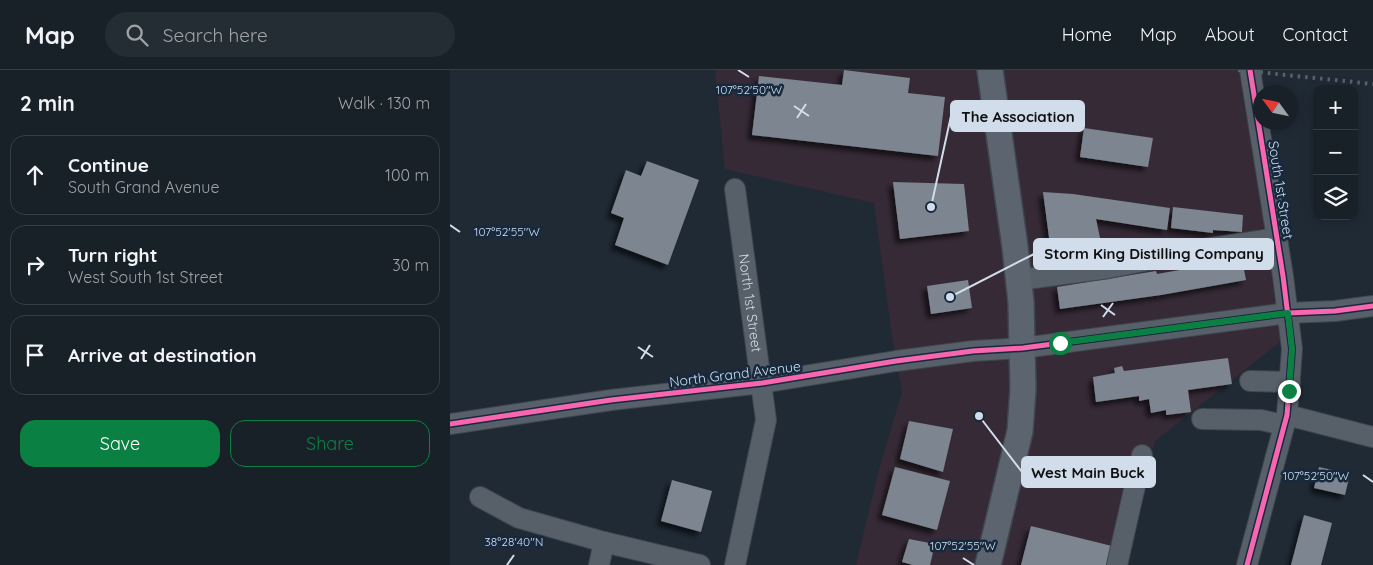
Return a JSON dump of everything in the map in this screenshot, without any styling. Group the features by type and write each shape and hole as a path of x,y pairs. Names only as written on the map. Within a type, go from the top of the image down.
{"main road":[{"path":"988,565 1020,431 1024,389 1019,280 990,70"}],"street":[{"name":"South 1st Street","path":"1247,565 1285,420 1292,349 1277,238 1250,70"},
{"name":"North 1st Street","path":"735,189 766,420 736,565"},
{"path":"1019,280 1109,268 1198,250 1277,238"},
{"name":"North Grand Avenue","path":"450,424 611,400 762,383 896,361 1023,348 1288,313 1335,311 1373,306"},
{"path":"1250,381 1290,382"},
{"path":"1202,419 1285,420 1373,437"},
{"path":"1117,565 1142,455"},
{"path":"480,497 519,518 604,542 700,565"},
{"path":"599,565 604,542"}],"shaded area":[{"path":"715,70 1255,70 1256,85 1253,85 1253,130 1261,130 1281,341 1155,441 1120,565 856,565 878,473 902,392 892,336 874,203 725,169"}],"building":[{"path":"844,70 910,78 908,93 945,97 938,156 752,135 759,76 842,85"},
{"path":"1084,128 1153,138 1148,167 1080,157"},
{"path":"647,161 699,180 668,265 615,245 624,218 611,213 626,170 641,176"},
{"path":"893,182 964,184 969,231 900,239"},
{"path":"1043,192 1073,194 1170,208 1167,230 1096,219 1105,261 1053,267"},
{"path":"1173,207 1243,215 1242,232 1213,230 1213,233 1171,228"},
{"path":"1242,259 1246,280 1161,295 1060,309 1057,287 1156,271 1157,274"},
{"path":"968,280 972,308 931,314 927,286"},
{"path":"1228,358 1232,384 1188,390 1191,412 1166,415 1166,410 1151,413 1149,399 1139,401 1139,396 1096,402 1093,377 1115,373 1114,368 1122,366 1124,371"},
{"path":"909,421 953,429 943,472 900,459"},
{"path":"895,467 950,481 937,530 882,515"},
{"path":"1319,467 1350,474 1345,495 1314,488"},
{"path":"672,480 712,491 701,532 661,521"},
{"path":"1304,515 1332,523 1321,565 1291,565"},
{"path":"1031,526 1116,547 1112,565 1021,565"},
{"path":"909,539 935,544 930,565 913,565 902,562"}],"railway":[{"path":"1238,70 1373,84"}],"cycle path":[{"path":"1247,565 1287,415 1292,349 1283,276 1250,70"},
{"path":"450,424 611,400 762,383 896,361 973,351 1023,348 1288,313 1335,311 1373,306"}],"place":[{"name":"The Association","path":"931,207"},
{"name":"Storm King Distilling Company","path":"950,297"},
{"name":"West Main Buck","path":"979,416"}],"route":[{"path":"1060,343 1288,313 1292,349 1289,391"}]}
